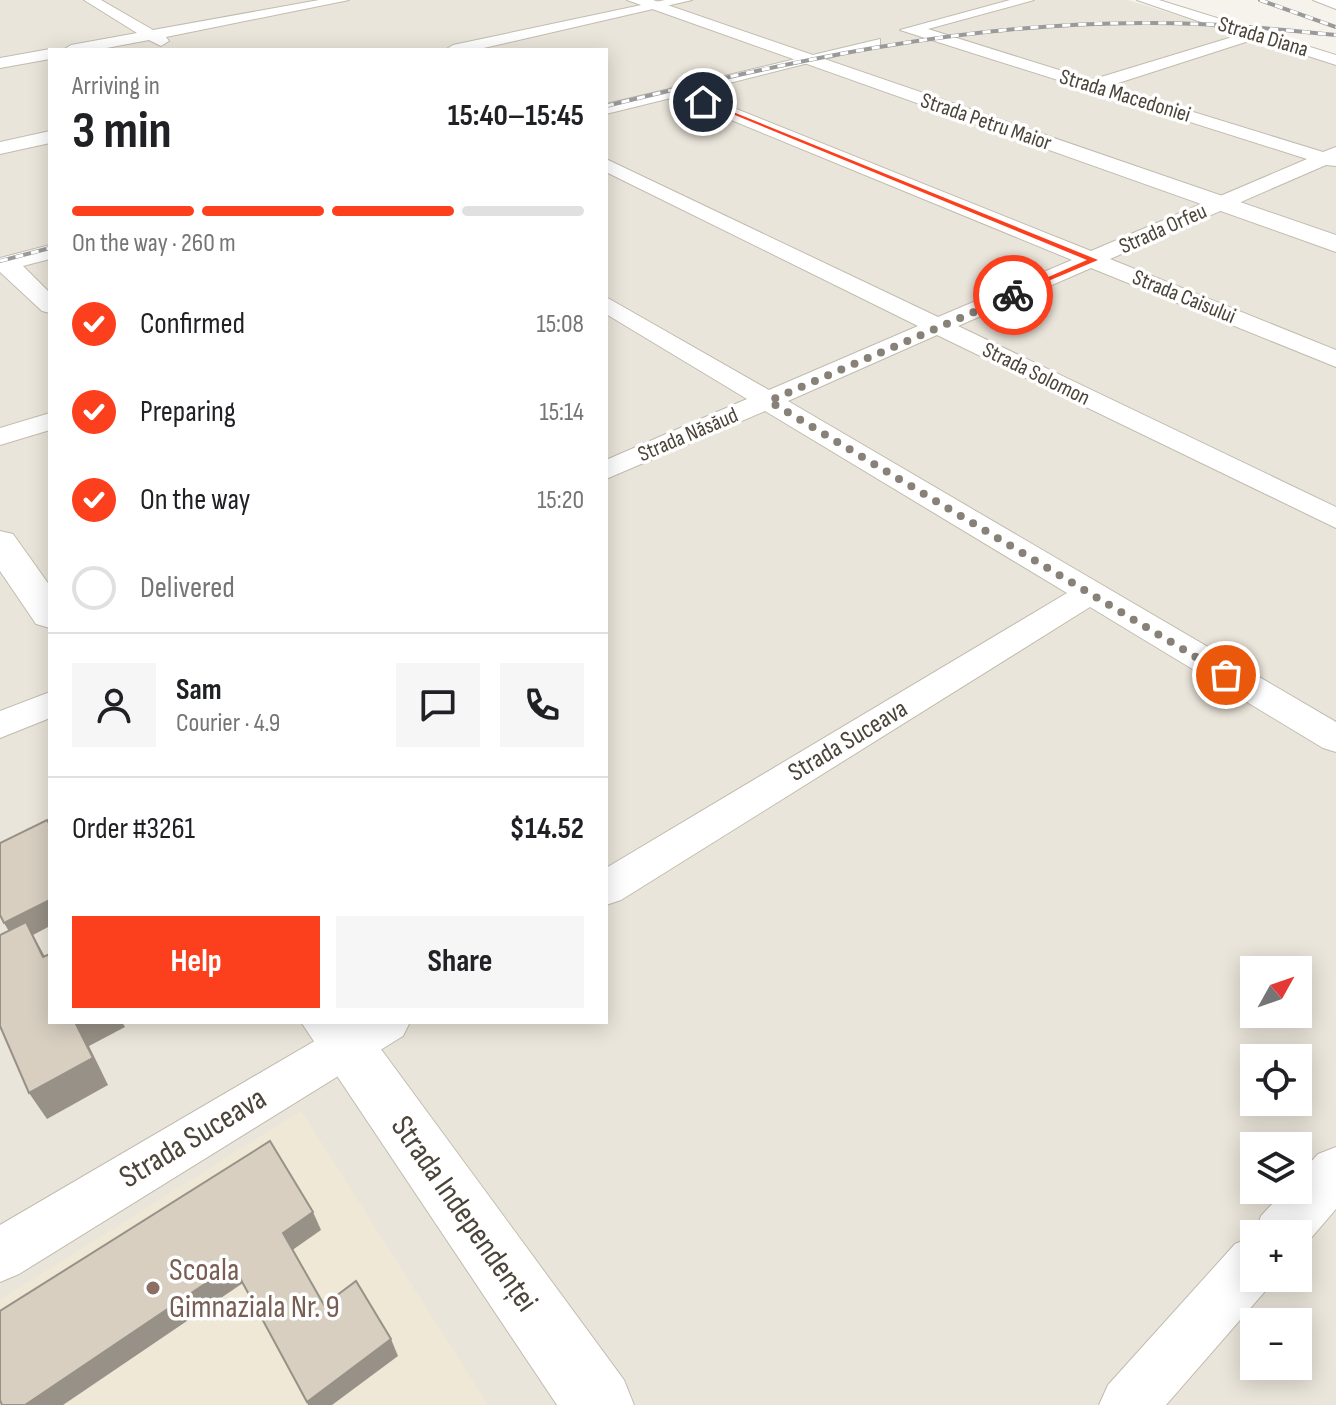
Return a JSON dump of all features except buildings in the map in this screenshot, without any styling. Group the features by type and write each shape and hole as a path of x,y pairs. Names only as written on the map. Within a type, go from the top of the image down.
{"street":[{"path":"91,0 173,48"},
{"path":"82,48 342,0"},
{"path":"461,48 645,3 685,0"},
{"path":"608,108 1027,0"},
{"name":"Strada Diana","path":"1144,0 1336,60"},
{"path":"1320,0 1336,5"},
{"name":"Strada Petru Maior","path":"645,3 1336,244"},
{"name":"Strada Macedoniei","path":"920,28 922,33 1090,86 1332,157"},
{"path":"1090,86 1253,35"},
{"path":"0,63 48,54"},
{"name":"Strada Caisului","path":"676,91 1336,359"},
{"path":"0,148 48,137"},
{"name":"Strada Orfeu","path":"769,401 1332,157"},
{"name":"Strada Solomon","path":"608,166 1336,519"},
{"path":"4,264 48,253"},
{"path":"4,264 48,304"},
{"path":"608,305 1336,739"},
{"name":"Strada Năsăud","path":"608,469 769,401"},
{"path":"0,437 48,422"},
{"path":"0,542 48,612"},
{"name":"Strada Suceava","path":"608,887 1089,594"},
{"path":"0,725 48,705"},
{"name":"Strada Suceava","path":"0,1255 354,1030"},
{"name":"Strada Independenței","path":"354,1030 599,1405"},
{"path":"1292,1220 1336,1171"},
{"path":"1128,1405 1240,1279"}],"shaded area":[{"path":"0,0 1128,0 1336,65 1336,1405 0,1405"},
{"path":"301,1111 488,1405 0,1405 0,1300"}],"railway":[{"path":"1260,0 1336,27"},
{"path":"608,106 741,74 878,47 1016,29 1085,24 1178,23 1336,35"},
{"path":"0,261 48,249"}],"way so far":[{"path":"1013,295 769,401 1226,675"}],"place":[{"name":"Scoala Gimnaziala Nr. 9","path":"153,1288"}],"route":[{"path":"703,102 1094,260 1013,295"}]}
